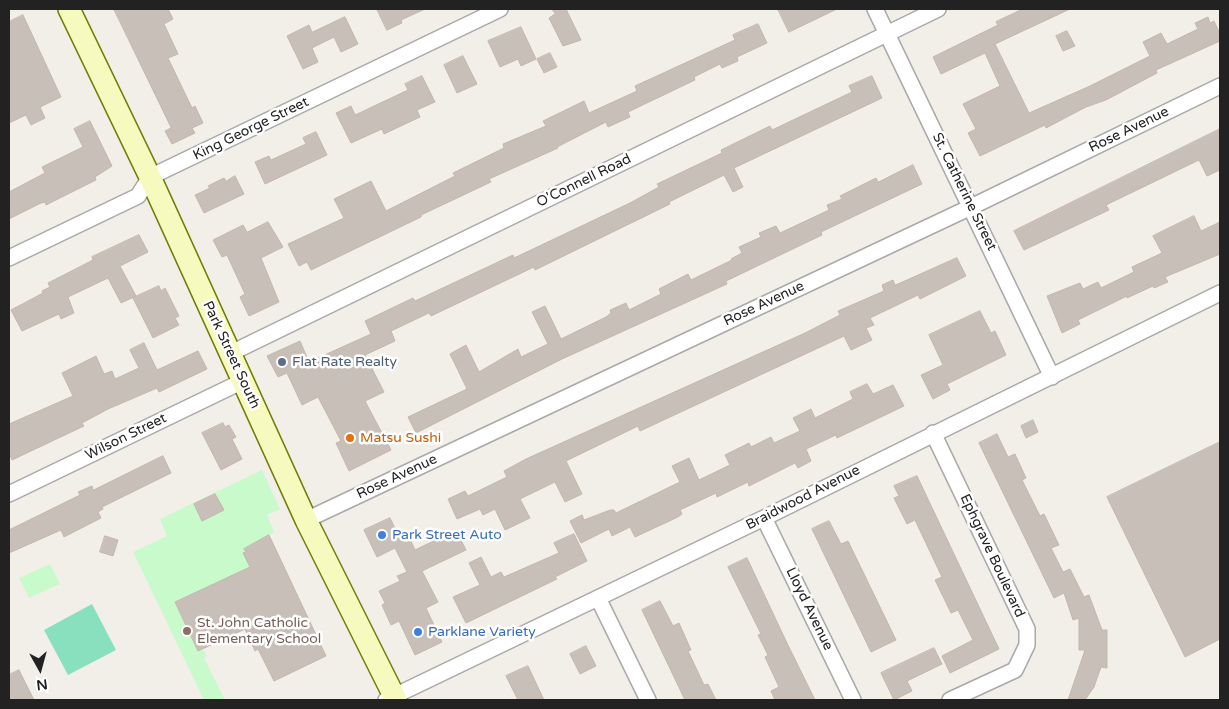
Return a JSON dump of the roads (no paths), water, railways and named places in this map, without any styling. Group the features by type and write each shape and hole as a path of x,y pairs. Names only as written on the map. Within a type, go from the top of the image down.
{"street":[{"name":"Park Street South","path":"69,9 150,177 229,354 392,699"},
{"name":"King George Street","path":"9,258 138,196 150,177 500,9"},
{"name":"St. Catherine Street","path":"875,9 1052,376"},
{"name":"O'Connell Road","path":"229,354 938,9"},
{"name":"Rose Avenue","path":"306,520 971,207 1220,86"},
{"name":"Braidwood Avenue","path":"392,699 1220,293"},
{"name":"Wilson Street","path":"9,494 243,381"},
{"name":"Ephgrave Boulevard","path":"933,433 1027,629 1026,645 1015,670 950,700"},
{"name":"Lloyd Avenue","path":"764,518 853,700"},
{"path":"598,598 648,700"}],"place":[{"name":"Flat Rate Realty","path":"282,362"},
{"name":"Matsu Sushi","path":"350,438"},
{"name":"Park Street Auto","path":"382,535"},
{"name":"St. John Catholic Elementary School","path":"187,631"},
{"name":"Parklane Variety","path":"418,632"}]}
